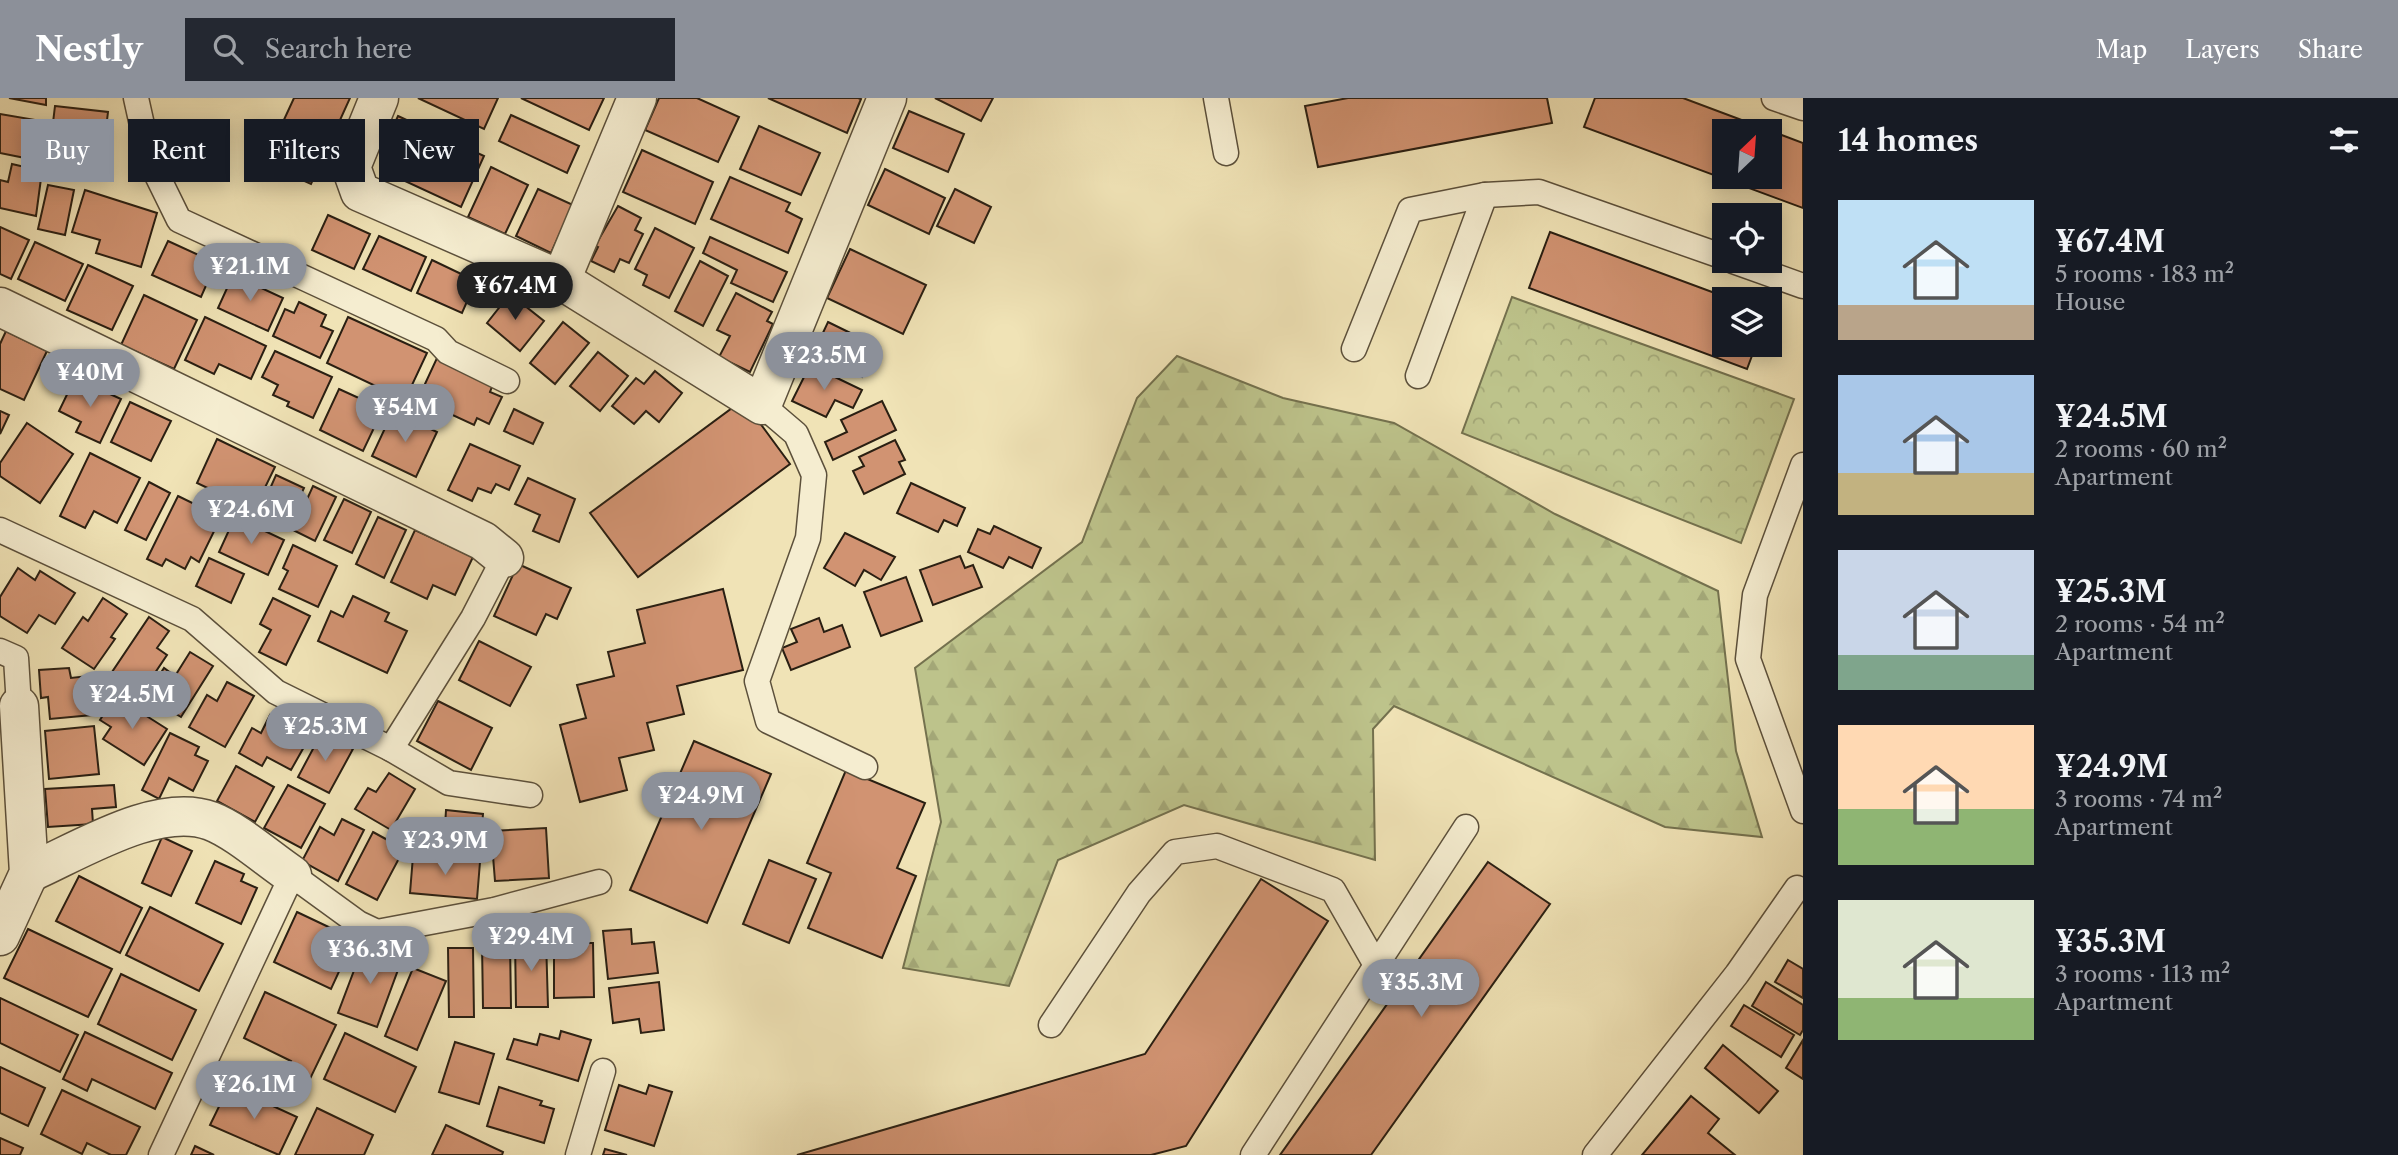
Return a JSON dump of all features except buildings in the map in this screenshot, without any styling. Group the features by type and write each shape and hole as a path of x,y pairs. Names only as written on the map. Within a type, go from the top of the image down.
{"street":[{"path":"379,98 351,167 359,192 561,280 762,405 887,98"},
{"path":"561,280 637,98"},
{"path":"0,307 483,541 504,558"},
{"path":"0,936 29,873 19,706"},
{"path":"29,873 160,817 191,815 213,822 292,874"}],"lane":[{"path":"136,98 150,161 179,220 436,339 448,352 507,381"},
{"path":"1216,98 1226,153"},
{"path":"1774,98 1803,108"},
{"path":"1354,349 1410,210 1485,195 1539,192 1712,253"},
{"path":"1418,376 1485,195"},
{"path":"1767,273 1803,286"},
{"path":"762,405 796,434 814,475 808,538 757,681 768,721 865,767"},
{"path":"1803,465 1755,595 1748,659 1803,811"},
{"path":"0,530 192,619 276,692 391,749 449,783 530,795"},
{"path":"391,749 466,629 504,558"},
{"path":"0,650 16,658 19,706"},
{"path":"1254,1155 1466,827"},
{"path":"1051,1025 1139,892 1175,852 1217,846 1333,890 1376,965"},
{"path":"161,1155 292,874 358,923 377,932 494,910 600,882"},
{"path":"1594,1155 1737,974 1797,888"},
{"path":"578,1155 603,1071"}],"green space":[{"path":"1512,297 1794,399 1741,543 1462,433"},
{"path":"1177,356 1283,398 1394,423 1555,514 1718,591 1736,751 1762,837 1665,827 1394,706 1373,729 1375,860 1184,805 1058,860 1009,986 903,968 941,822 915,668 1082,542 1137,398"}]}
